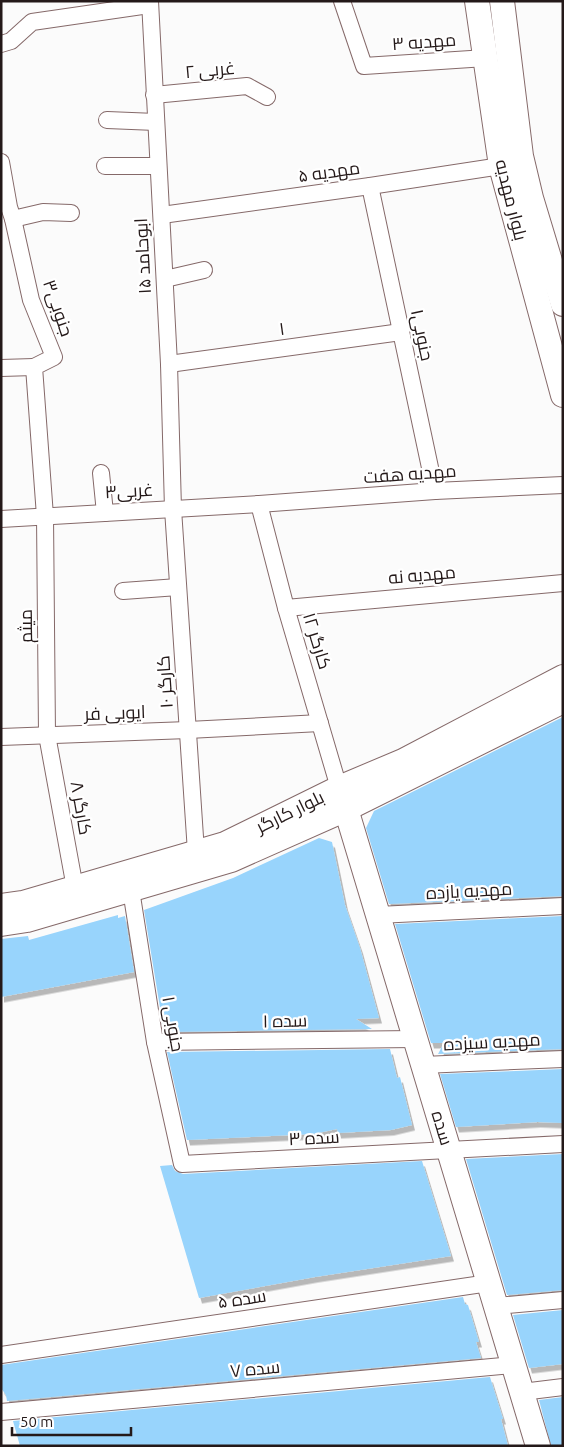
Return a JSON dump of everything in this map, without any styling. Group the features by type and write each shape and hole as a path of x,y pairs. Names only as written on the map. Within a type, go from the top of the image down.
{"main road":[{"name":"بلوار مهدیه","path":"477,1 501,166 563,395"},
{"name":"بلوار مهدیه","path":"502,1 520,156 563,304"},
{"name":"بلوار کارگر","path":"1,924 27,920 231,860 343,799 403,761 563,677"},
{"name":"بلوار کارگر","path":"1,906 23,903 224,844 343,799 563,701"},
{"name":"سده","path":"343,799 538,1446"}],"street":[{"name":"مهدیه ۳","path":"342,1 364,66 486,58"},
{"path":"1,44 12,41 32,22 149,3"},
{"name":"ابوحامد ۱۵","path":"149,3 162,215 173,509"},
{"name":"۲ غربی","path":"154,95 247,86 267,97"},
{"path":"107,120 156,122"},
{"name":"جنوبی۳","path":"1,162 8,211 31,300 54,357 34,367"},
{"path":"105,166 158,166"},
{"name":"مهدیه ۵","path":"162,215 501,166"},
{"name":"جنوبی۱","path":"370,186 435,492"},
{"path":"8,211 71,213"},
{"path":"164,279 204,270"},
{"name":"۱","path":"169,364 401,332"},
{"path":"1,368 34,367 45,516"},
{"path":"102,473 105,513"},
{"name":"مهدیه هفت","path":"259,504 563,485"},
{"name":"غربی۳","path":"1,519 259,504"},
{"name":"کارگر ۱۲","path":"259,504 286,608 343,799"},
{"name":"کارگر ۱۰","path":"173,509 196,852"},
{"name":"میثم","path":"45,516 47,735"},
{"name":"مهدیه نه","path":"286,608 563,582"},
{"path":"123,591 178,587"},
{"name":"ایوبی فر","path":"1,736 188,730 320,723"},
{"name":"کارگر ۸","path":"47,735 75,888"},
{"name":"۱ جنوبی","path":"131,890 155,1042 182,1164"},
{"name":"مهدیه یازده","path":"378,915 563,906"},
{"name":"سده ۱","path":"155,1042 415,1039"},
{"name":"مهدیه سیزده","path":"423,1065 563,1059"},
{"name":"سده ۳","path":"182,1164 563,1144"},
{"name":"سده ۵","path":"1,1355 489,1283"},
{"path":"496,1306 563,1300"},
{"name":"سده ۷","path":"1,1412 513,1365"},
{"path":"522,1392 563,1387"}],"building":[{"path":"563,717 563,896 389,904 366,828 374,811"},
{"path":"319,838 332,842 345,905 360,948 379,1018 356,1019 372,1029 164,1032 144,910 233,878"},
{"path":"118,915 118,918 125,916 134,972 1,997 1,939 28,936 29,940"},
{"path":"563,916 563,1049 438,1054 444,1043 431,1043 395,924"},
{"path":"390,1049 397,1078 400,1077 412,1125 391,1130 338,1133 337,1129 313,1134 187,1140 167,1052"},
{"path":"563,1069 563,1123 538,1122 456,1127 440,1074"},
{"path":"563,1154 563,1290 507,1295 466,1159"},
{"path":"422,1161 451,1256 315,1277 199,1298 160,1166 172,1165 175,1171 183,1174"},
{"path":"463,1297 465,1304 468,1305 479,1342 476,1342 481,1358 7,1401 6,1395 1,1388 1,1365"},
{"path":"563,1310 563,1364 529,1368 513,1315"},
{"path":"490,1377 503,1419 501,1419 508,1446 20,1446 13,1421"},
{"path":"563,1397 563,1446 551,1446 539,1400"}]}
